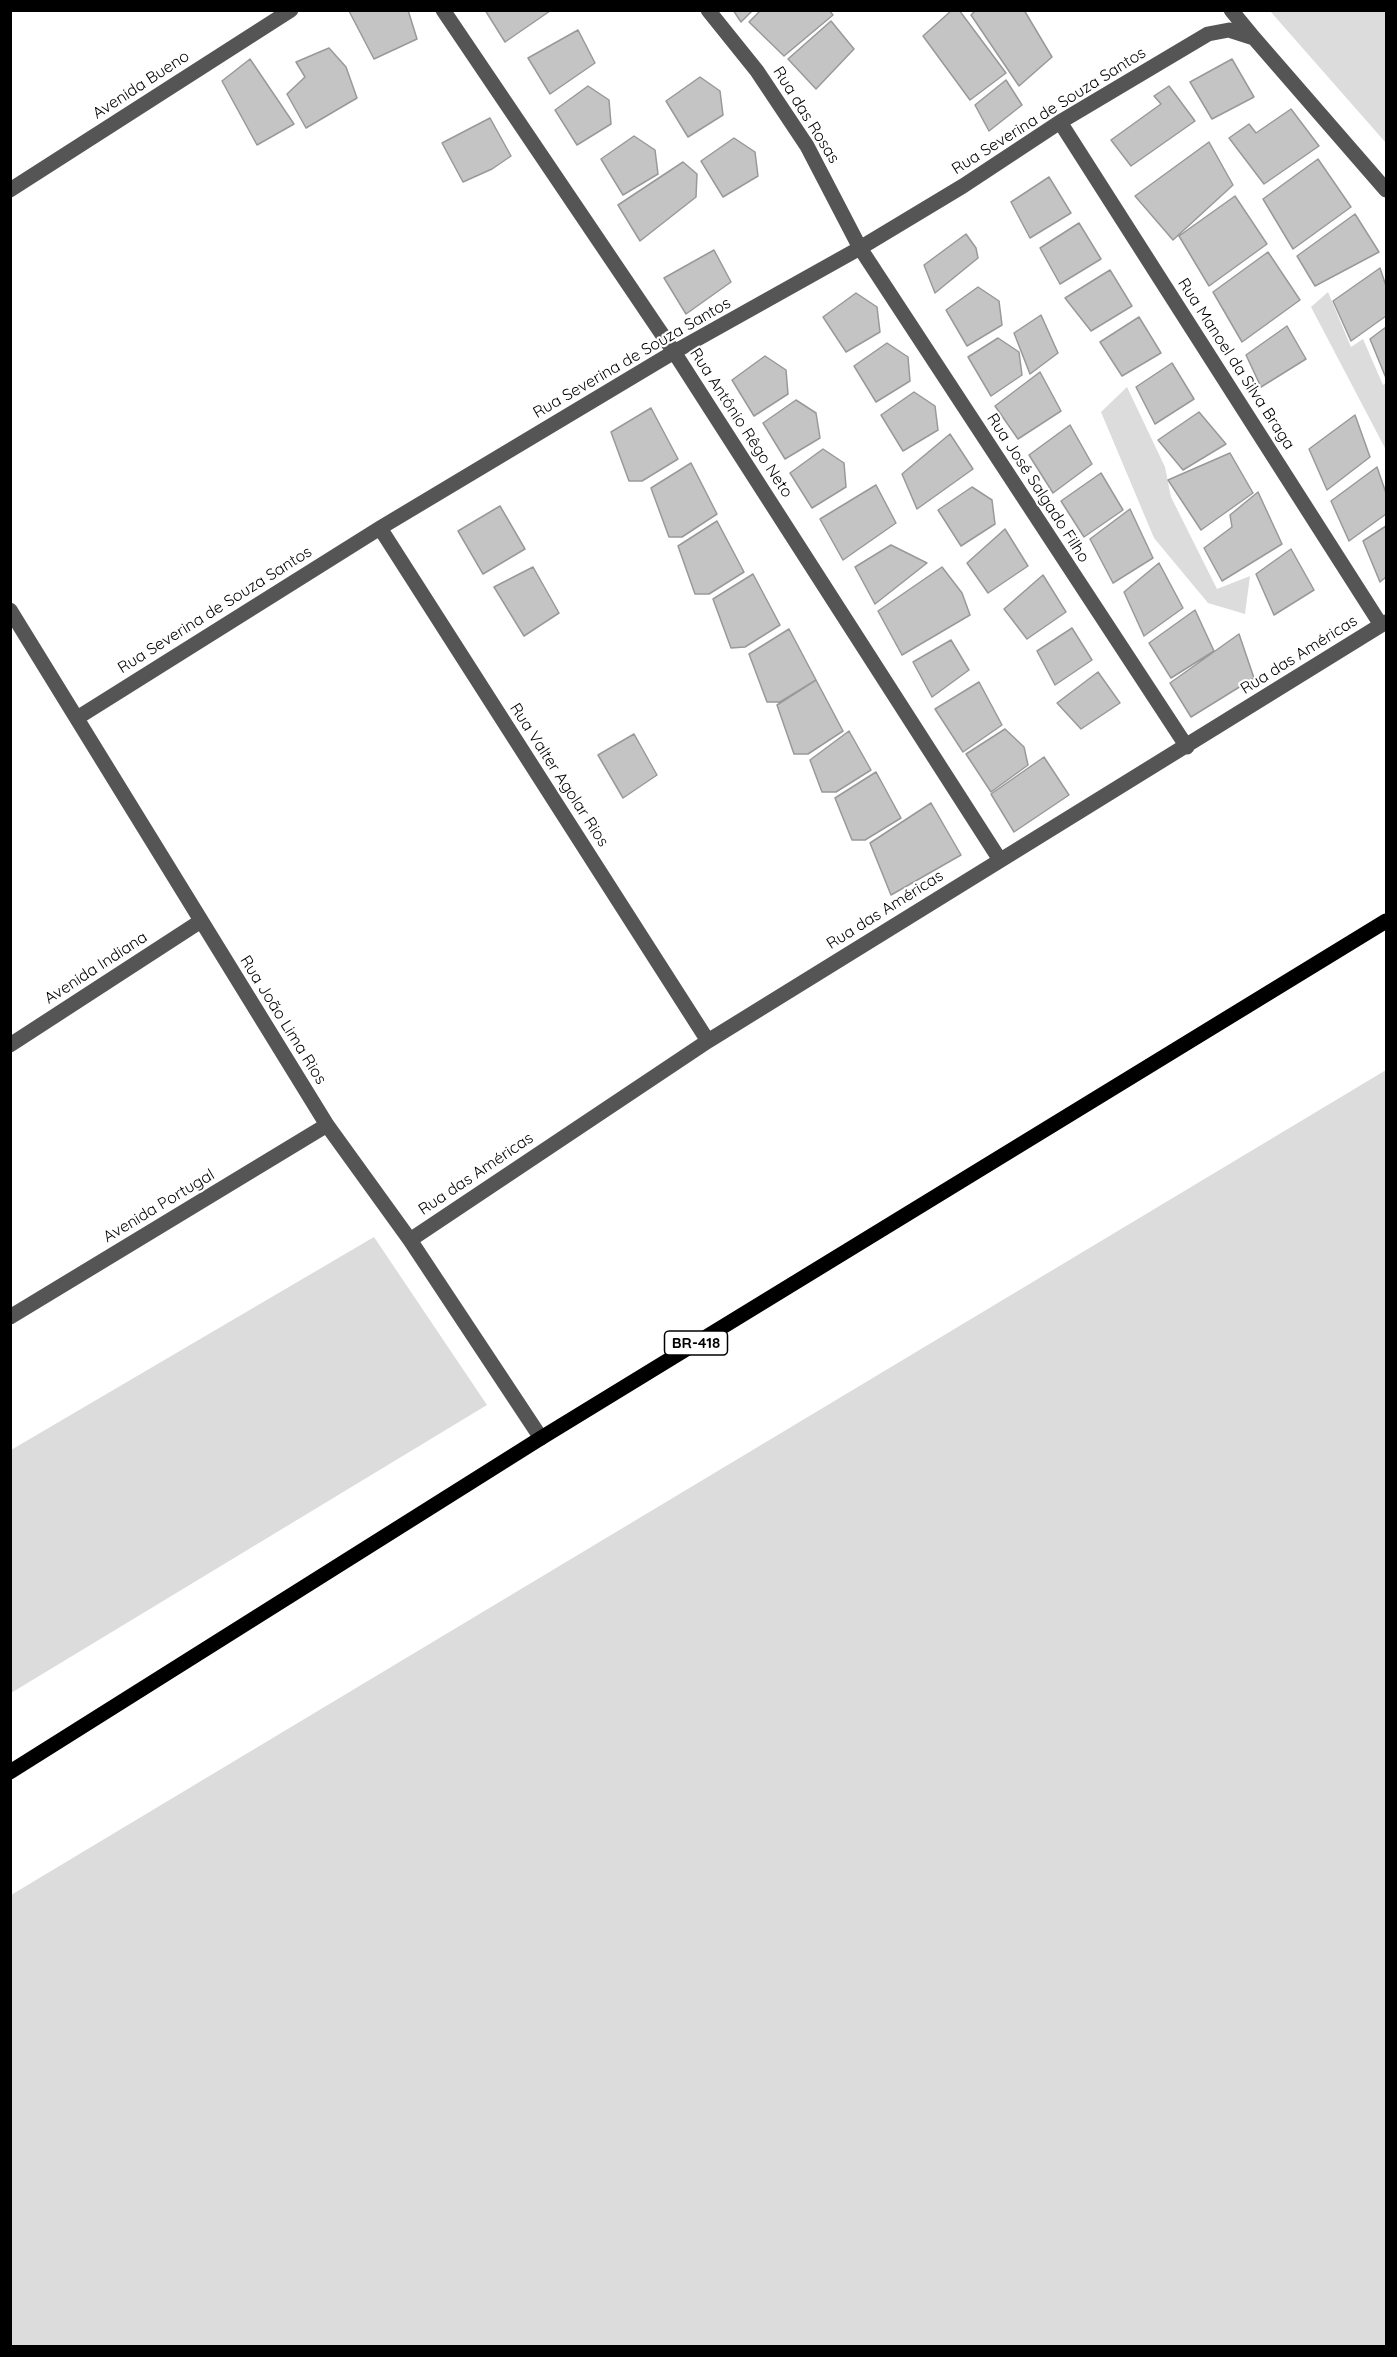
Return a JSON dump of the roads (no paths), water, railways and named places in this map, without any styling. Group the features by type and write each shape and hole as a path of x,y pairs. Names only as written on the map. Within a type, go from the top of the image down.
{"main road":[{"name":"BR-418","path":"10,1772 541,1438 1386,921"}],"street":[{"name":"Avenida Bueno","path":"10,190 291,10"},
{"name":"Rua Antônio Rêgo Neto","path":"443,10 674,352 1000,860"},
{"name":"Rua das Rosas","path":"708,10 757,71 807,146 860,248"},
{"path":"1231,10 1386,190"},
{"name":"Rua Severina de Souza Santos","path":"77,718 380,528 674,352 860,248 963,186 1060,122 1208,34 1229,30 1254,38"},
{"name":"Rua Manoel da Silva Braga","path":"1060,122 1384,623"},
{"name":"Rua José Salgado Filho","path":"860,248 1186,747"},
{"name":"Rua Valter Agolar Rios","path":"380,528 708,1041"},
{"name":"Rua João Lima Rios","path":"10,610 327,1125 410,1240 541,1438"},
{"name":"Rua das Américas","path":"410,1240 708,1041 1384,623"},
{"name":"Avenida Indiana","path":"11,1043 201,921"},
{"name":"Avenida Portugal","path":"10,1317 327,1125"}]}
